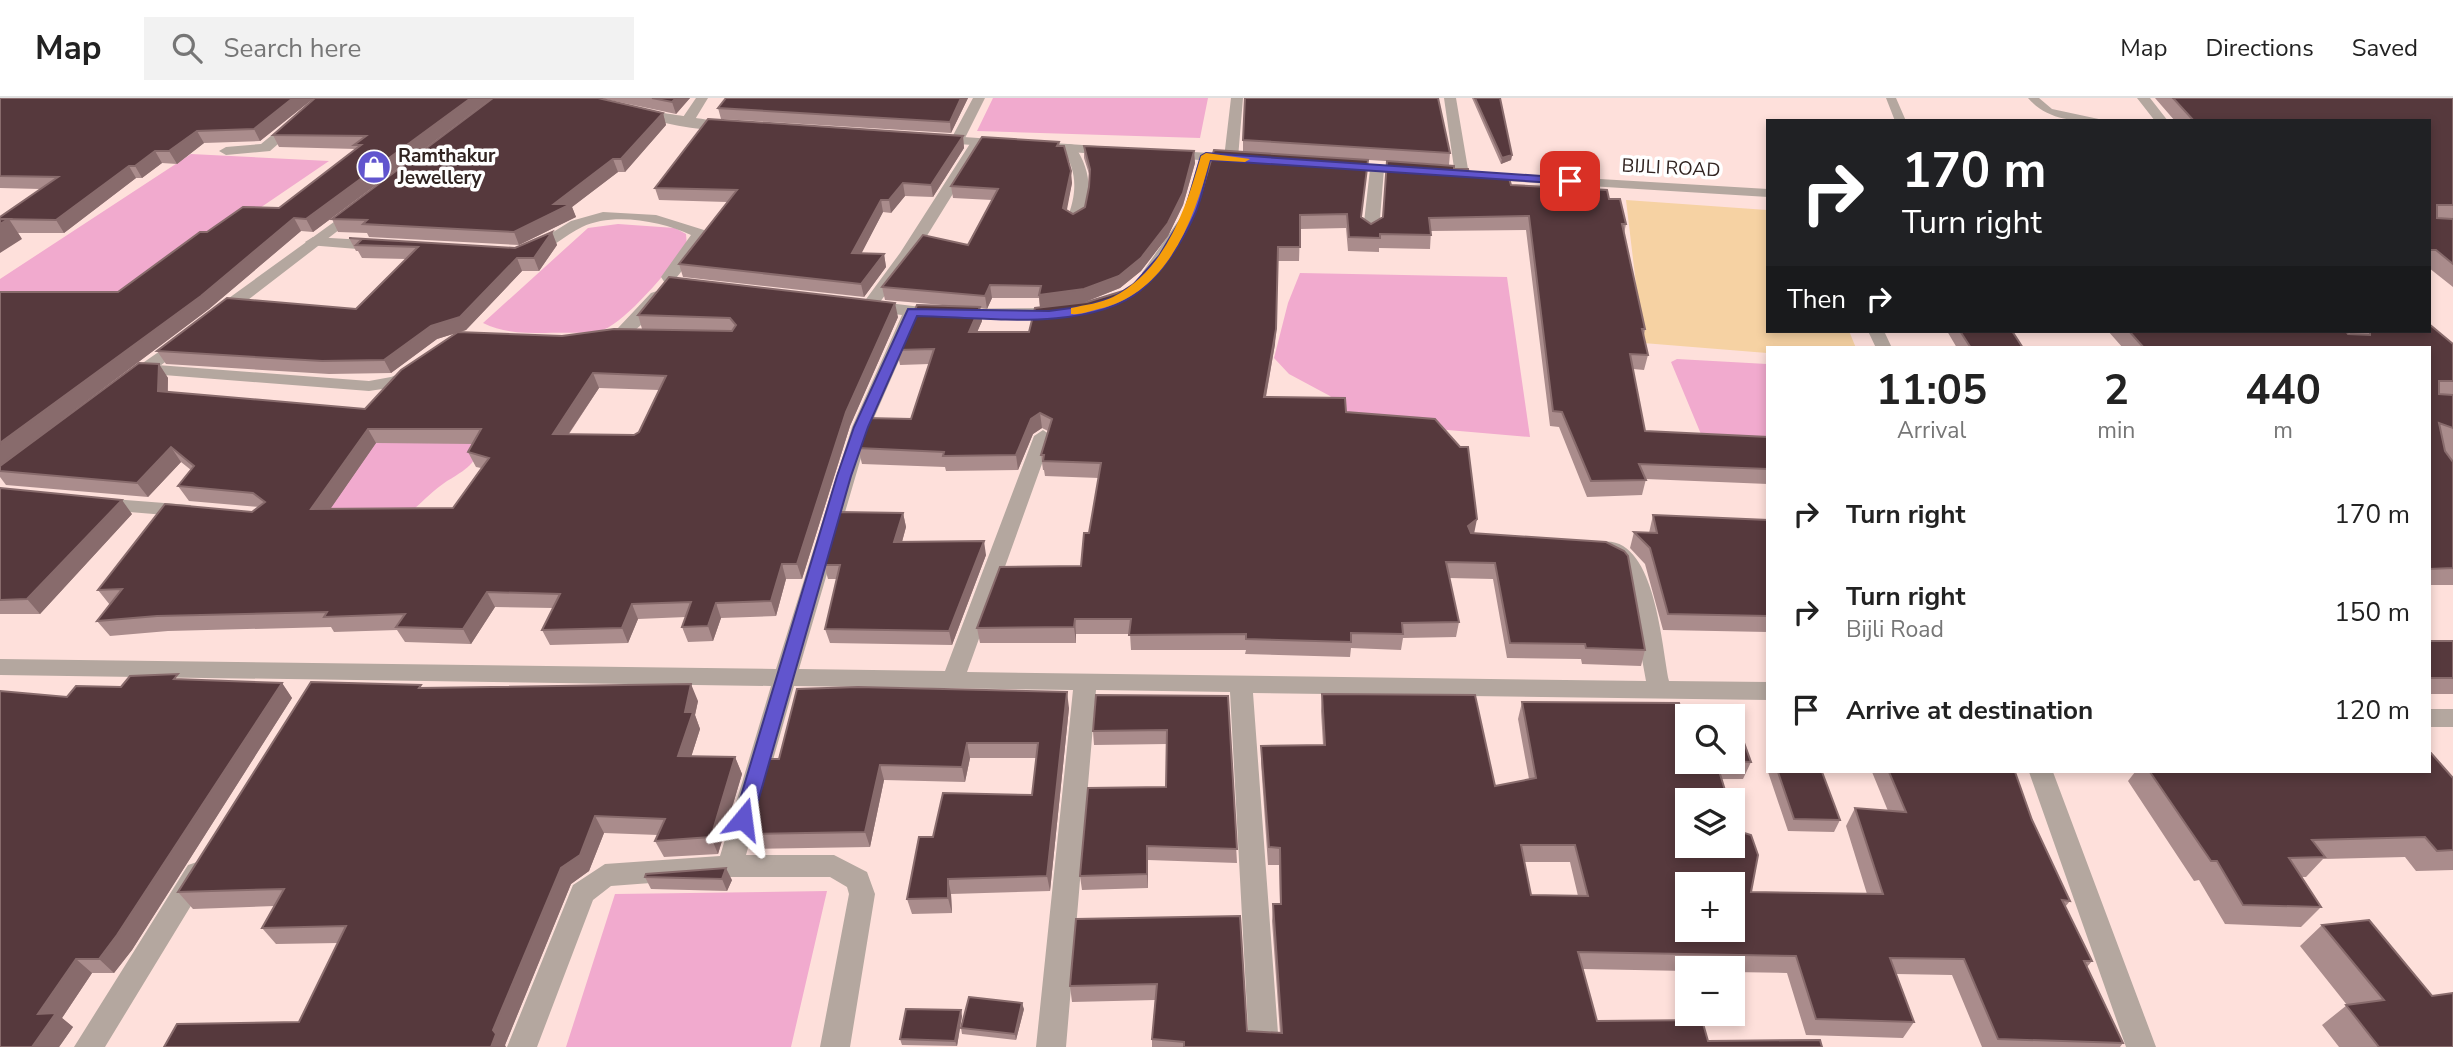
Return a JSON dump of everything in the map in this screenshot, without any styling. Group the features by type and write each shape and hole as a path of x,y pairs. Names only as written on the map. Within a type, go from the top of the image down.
{"street":[{"path":"226,151 265,148 325,98"},
{"path":"686,123 702,98"},
{"path":"957,141 979,98"},
{"path":"1231,158 1237,98"},
{"name":"BIJLI ROAD","path":"1450,98 1456,175 1765,194"},
{"path":"2143,98 2160,119"},
{"path":"622,110 686,123 754,127"},
{"path":"917,138 1124,151"},
{"path":"978,142 894,275 862,305 912,312 1049,315 1075,311"},
{"path":"1069,148 1080,166 1084,188 1075,219"},
{"path":"1151,153 1257,160"},
{"path":"1137,287 1163,258 1190,214 1206,156"},
{"path":"1323,165 1425,172"},
{"path":"1371,231 1377,169"},
{"path":"111,394 366,202"},
{"path":"506,253 533,251 588,219 627,218 667,222 699,233 698,240 669,281 624,332 588,340"},
{"path":"313,242 396,247"},
{"path":"669,281 709,287"},
{"path":"730,866 783,677 844,476 861,427 912,312"},
{"path":"624,332 624,336 650,337"},
{"path":"144,369 369,386 396,383 424,363"},
{"path":"953,680 1043,436"},
{"path":"75,501 207,512"},
{"path":"1580,547 1605,548 1629,559 1636,571 1660,690"},
{"path":"0,667 1766,691"},
{"path":"309,694 324,671"},
{"path":"1051,1047 1084,682"},
{"path":"1241,684 1264,1047"},
{"path":"2431,718 2453,718"},
{"path":"2041,773 2141,1047"},
{"path":"89,1047 209,854"},
{"path":"522,1047 582,892 593,881 605,875 730,866 834,866 858,880 862,894 835,1047"}],"lane":[{"path":"1891,98 1900,119"},
{"path":"2033,98 2049,112 2091,119"}],"shaded area":[{"path":"993,98 1208,98 1200,138 977,131"},
{"path":"191,154 329,161 125,300 0,298 0,279"},
{"path":"1626,200 1766,210 1766,333 1850,333 1855,346 1766,346 1766,353 1643,343"},
{"path":"618,224 675,228 686,234 687,247 646,295 621,319 599,331 579,333 513,332 483,323 588,228"},
{"path":"1300,273 1507,277 1530,437 1355,422 1330,396 1289,374 1274,358 1288,303"},
{"path":"1677,359 1766,364 1766,454 1708,451 1671,362"},
{"path":"476,419 478,442 472,463 413,510 317,508 358,439"},
{"path":"827,891 791,1047 566,1047 615,894"}],"building":[{"path":"0,98 293,98 254,129 197,131 169,151 155,151 135,166 129,166 56,220 0,219 58,177 0,176"},
{"path":"315,98 471,98 306,219 294,218 201,296 0,443 0,292 118,292 200,232 207,232 243,207 279,208 361,145 354,145 366,136 273,135"},
{"path":"493,98 598,98 663,113 621,159 613,159 554,204 571,204 514,232 363,224 367,220 332,219"},
{"path":"652,98 676,98 672,102"},
{"path":"726,98 961,98 950,122 718,108"},
{"path":"1245,98 1438,98 1450,153 1243,140"},
{"path":"1475,98 1500,98 1512,155 1502,158"},
{"path":"2173,98 2453,98 2453,205 2437,205 2437,218 2453,219 2453,264 2436,250 2431,250 2431,119 2192,119"},
{"path":"708,119 963,136 931,185 903,183 889,200 881,200 852,253 884,254 861,284 679,264 737,190 655,188"},
{"path":"982,137 1059,142 1057,146 1064,146 1071,171 1063,208 1073,214 1085,207 1089,187 1090,169 1084,146 1194,151 1183,193 1168,223 1141,258 1119,276 1084,289 1039,295 1041,286 990,285 985,296 882,287 923,235 968,245 998,189 951,186"},
{"path":"1214,150 1368,160 1361,217 1371,224 1383,217 1387,161 1454,166 1454,169 1468,169 1469,175 1508,175 1511,185 1607,190 1609,199 1620,199 1626,224 1622,224 1645,329 1642,329 1648,355 1630,354 1645,431 1766,437 1766,469 1639,464 1646,480 1591,481 1562,412 1553,411 1529,216 1429,218 1431,235 1380,234 1380,238 1349,237 1347,214 1300,215 1300,247 1278,247 1276,329 1264,397 1345,398 1346,412 1435,419 1460,447 1468,447 1477,519 1468,526 1471,533 1606,542 1624,551 1628,556 1645,650 1586,648 1585,644 1510,643 1495,563 1446,562 1459,622 1402,623 1403,634 1351,633 1351,642 1246,639 1246,634 1129,635 1131,619 1075,619 1074,627 977,628 1000,567 1081,566 1084,533 1089,533 1101,463 1043,461 1044,455 1041,455 1052,419 1040,413 1031,419 1016,455 943,456 944,452 858,448 867,418 911,419 934,349 897,350 917,305 980,307 969,332 1029,332 1035,308 1087,302 1123,291 1144,277 1173,245 1199,201"},
{"path":"552,232 534,258 517,258 460,317 431,326 384,360 322,361 157,351 227,298 356,309 418,247 356,245 362,239 349,238 515,248"},
{"path":"669,277 895,303 846,412 797,564 782,564 771,601 716,603 708,626 682,627 691,602 632,604 622,628 542,630 560,594 487,592 463,629 396,627 405,614 324,617 327,612 157,616 97,621 122,589 98,590 165,504 252,512 265,502 253,493 178,486 194,466 171,447 137,483 0,471 0,466 139,363 159,364 158,391 365,409 401,370 458,332 562,336 614,329 732,331 736,325 730,318 638,315","holes":["593,373 666,376 639,432 634,435 553,434","368,429 481,429 468,452 489,458 453,508 311,509"]},
{"path":"2431,326 2453,344 2453,381 2439,381 2439,394 2453,395 2453,428 2439,423 2445,451 2453,462 2453,568 2431,569 2431,346 2142,346 2131,333 2431,333"},
{"path":"1961,333 2013,333 2022,346 1970,346"},
{"path":"0,488 122,500 27,599 0,600"},
{"path":"840,512 903,513 894,542 984,541 949,631 825,629 840,565 824,565"},
{"path":"1653,515 1766,520 1766,616 1668,614 1650,548 1634,532 1657,533"},
{"path":"2431,641 2453,641 2453,678 2431,678"},
{"path":"178,674 174,679 282,683 117,935 99,959 76,959 38,1014 56,1013 32,1047 0,1047 0,691 67,697 76,686 121,687 130,676"},
{"path":"311,682 421,685 419,688 691,684 685,712 693,712 678,756 735,757 711,837 655,841 665,819 595,816 580,855 561,868 493,1030 496,1034 491,1047 164,1047 177,1024 299,1022 346,926 262,928 284,889 178,892"},
{"path":"858,687 1067,692 1047,876 948,879 948,898 907,899 919,837 933,837 943,793 1032,795 1038,743 967,743 962,767 880,765 865,832 744,834 766,759 779,759 797,689"},
{"path":"1322,694 1475,695 1495,786 1536,778 1522,702 1679,703 1675,704 1675,774 1720,774 1724,788 1675,788 1675,858 1745,858 1745,833 1751,835 1758,855 1751,892 1883,894 1855,808 1906,812 1889,773 2015,773 2032,820 2070,901 2062,900 2092,961 2084,961 2123,1043 1998,1039 1964,959 1890,958 1914,1022 1816,1019 1796,956 1578,952 1597,1021 1675,1020 1675,1026 1704,1026 1708,1041 1820,1040 1822,1047 1184,1047 1184,1042 1152,1039 1157,984 1070,986 1076,919 1240,916 1247,1031 1282,1033 1273,904 1281,904 1280,848 1269,847 1261,746 1325,745","holes":["1521,845 1575,845 1588,896 1531,895"]},
{"path":"1096,695 1228,696 1237,849 1147,846 1147,874 1080,876 1088,788 1166,787 1167,730 1093,731"},
{"path":"1745,746 1751,762 1745,762"},
{"path":"2431,753 2453,778 2453,850 2437,851 2425,837 2312,840 2325,857 2289,858 2321,907 2243,905 2217,861 2211,861 2151,773 2431,773"},
{"path":"1778,773 1822,773 1840,820 1794,819"},
{"path":"726,868 722,879 645,877 646,874"},
{"path":"2369,920 2432,996 2453,993 2453,1047 2379,1047 2346,1005 2384,1000 2322,925"},
{"path":"969,997 1022,1003 1015,1034 961,1028"},
{"path":"906,1009 961,1010 955,1041 900,1039"}],"slow traffic":[{"path":"1076,311 1116,300 1137,287 1163,258 1190,214 1206,156 1245,159"}],"place":[{"name":"Ramthakur Jewellery","path":"374,167"}],"route":[{"path":"743,819 844,476 861,427 912,312 1049,315 1088,309 1116,300 1137,287 1163,258 1190,214 1206,156 1570,181"}]}
